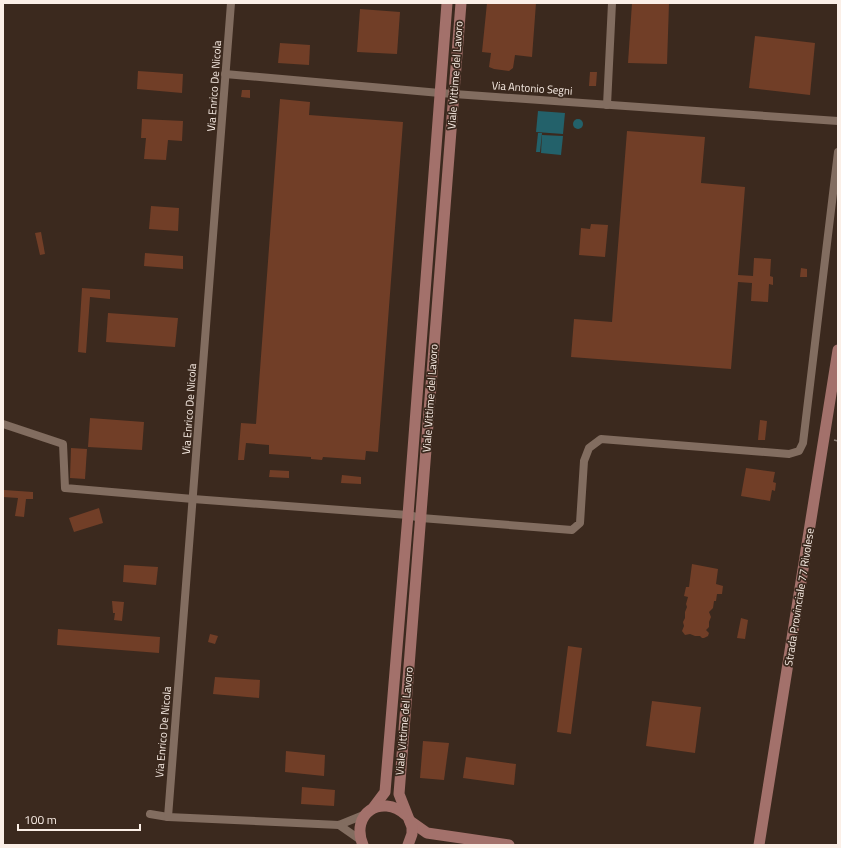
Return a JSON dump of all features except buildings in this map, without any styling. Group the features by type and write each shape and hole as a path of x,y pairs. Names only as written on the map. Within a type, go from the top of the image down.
{"street":[{"name":"Via Enrico De Nicola","path":"168,817 231,3"},
{"name":"Viale Vittime del Lavoro","path":"370,811 385,792 408,515 447,3"},
{"name":"Viale Vittime del Lavoro","path":"408,818 398,794 461,3"},
{"path":"607,104 612,3"},
{"name":"Via Antonio Segni","path":"225,74 440,93 838,121"},
{"path":"3,424 63,444 65,488 408,515 421,518 572,530 580,523 584,461 589,448 601,439 789,454 799,451 803,443 838,152"},
{"name":"Strada Provinciale 77 Rivolese","path":"759,845 838,350"},
{"path":"150,814 168,817 339,825 382,805 400,809 408,818 427,833 509,845"},
{"path":"362,843 359,830 362,821 370,811"},
{"path":"408,818 412,834 409,845"},
{"path":"339,825 362,843"},
{"path":"409,845 427,833"}],"water":[{"path":"538,111 565,113 563,134 536,132"},
{"path":"576,119 580,119 582,120 582,128 576,129 573,126 573,122"},
{"path":"538,133 542,133 540,152 536,152"},
{"path":"542,135 563,136 561,155 541,153"}]}
